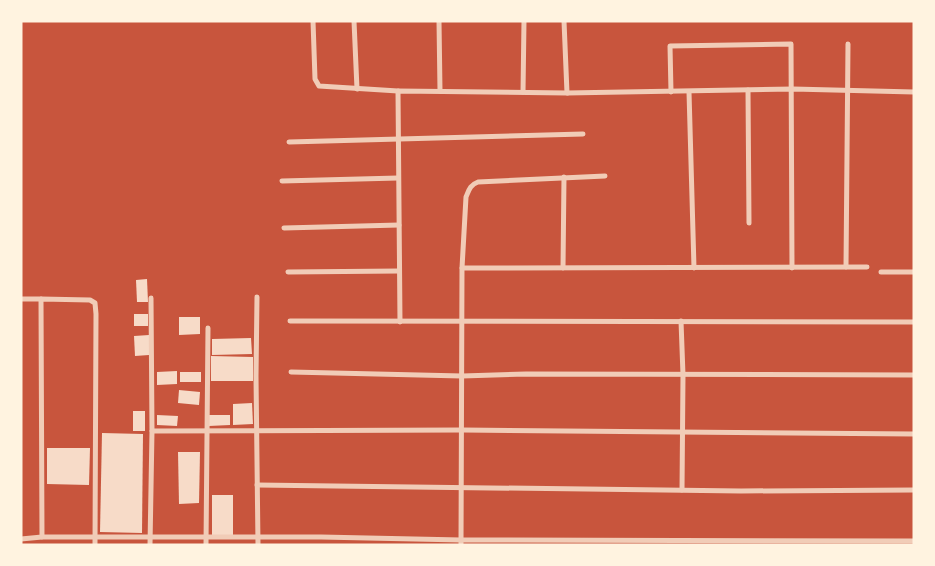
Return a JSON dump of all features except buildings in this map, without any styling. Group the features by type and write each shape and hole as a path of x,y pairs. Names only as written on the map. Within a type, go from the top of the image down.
{"street":[{"path":"313,21 315,79 316,84 321,86 398,92 567,93 793,89 914,92"},
{"path":"354,21 357,89"},
{"path":"439,21 440,91"},
{"path":"523,92 524,21"},
{"path":"564,21 567,93"},
{"path":"671,92 670,46 792,44 792,268"},
{"path":"846,268 848,44"},
{"path":"748,90 749,223"},
{"path":"398,92 400,322"},
{"path":"688,92 694,268"},
{"path":"289,142 583,134"},
{"path":"461,543 463,430 462,268 466,197 471,185 478,182 605,176"},
{"path":"563,268 564,177"},
{"path":"282,181 398,178"},
{"path":"284,228 399,225"},
{"path":"462,268 867,267"},
{"path":"288,272 399,271"},
{"path":"881,272 914,272"},
{"path":"257,297 258,545"},
{"path":"150,545 152,431 151,298"},
{"path":"21,299 94,301 95,545"},
{"path":"41,299 42,537"},
{"path":"290,321 914,322"},
{"path":"681,321 683,375 682,490"},
{"path":"206,545 208,328"},
{"path":"292,372 462,376 914,375"},
{"path":"152,431 463,430 914,434"},
{"path":"257,485 682,490 914,490"},
{"path":"21,539 42,537 258,537 461,543 914,541"}]}
